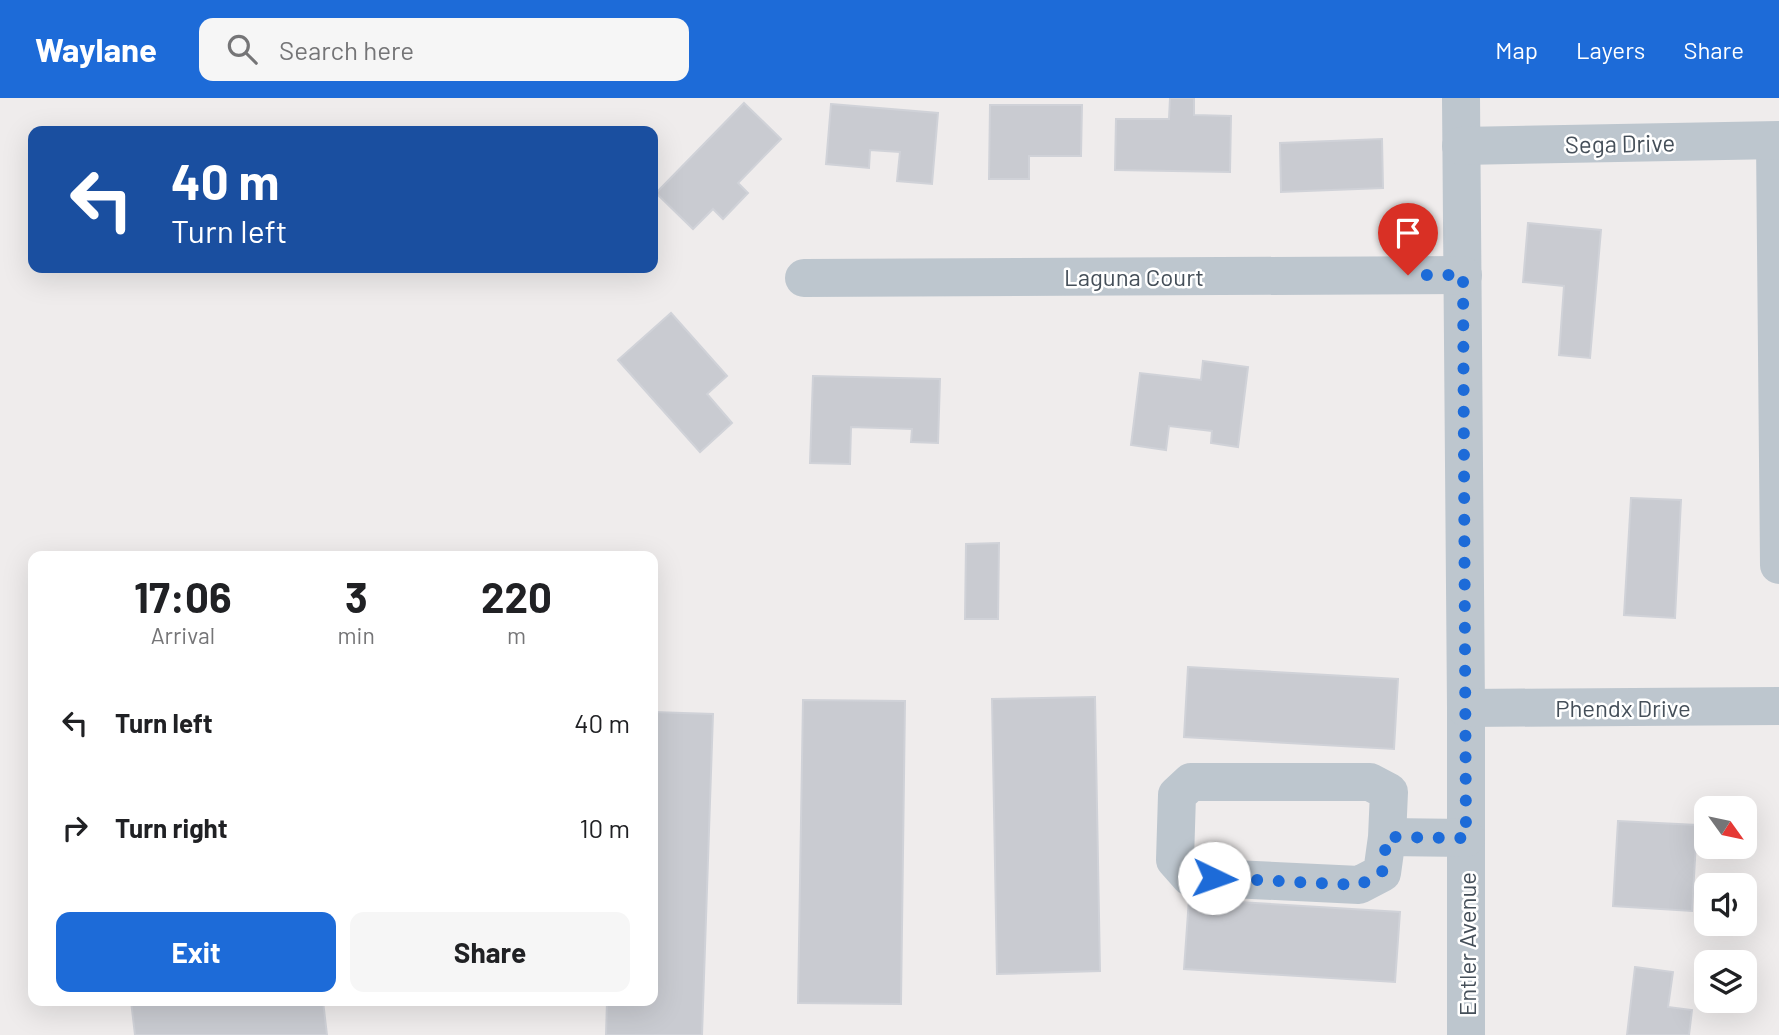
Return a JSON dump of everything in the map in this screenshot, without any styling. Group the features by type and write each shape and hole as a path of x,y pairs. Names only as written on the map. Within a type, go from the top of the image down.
{"street":[{"name":"Entler Avenue","path":"1461,98 1466,1035"},
{"name":"Sega Drive","path":"1461,146 1777,140"},
{"path":"1777,140 1779,565"},
{"name":"Laguna Court","path":"804,278 1463,275"},
{"name":"Phendx Drive","path":"1466,708 1779,706"},
{"path":"1191,782 1370,782 1389,792 1387,837 1382,873 1359,885 1190,877 1175,860 1177,795 1191,782"},
{"path":"1387,837 1466,838"}],"building":[{"path":"1170,98 1194,98 1194,115 1231,116 1230,172 1115,170 1116,119 1169,119"},
{"path":"744,103 781,139 738,183 748,193 723,219 713,209 693,229 658,195 658,191"},
{"path":"831,104 938,113 932,184 897,181 900,152 870,150 869,168 826,164"},
{"path":"990,105 1082,105 1081,156 1029,156 1029,179 989,179"},
{"path":"1382,139 1383,188 1281,192 1280,143"},
{"path":"1528,223 1601,230 1590,358 1559,355 1564,286 1523,282"},
{"path":"671,313 727,376 707,394 732,423 700,452 618,360"},
{"path":"1203,361 1248,367 1238,447 1211,443 1212,431 1169,426 1166,450 1131,445 1140,373 1201,380"},
{"path":"813,376 940,379 938,443 911,442 912,429 851,427 850,464 810,463"},
{"path":"1631,498 1681,500 1675,618 1624,615"},
{"path":"999,543 998,619 965,619 966,544"},
{"path":"1188,667 1398,679 1394,749 1184,737"},
{"path":"1095,697 1100,971 997,974 992,699"},
{"path":"803,700 905,701 901,1004 798,1003"},
{"path":"658,712 713,714 702,1035 606,1035 607,1006 658,1006"},
{"path":"1618,821 1694,825 1692,911 1613,906"},
{"path":"1189,899 1400,912 1395,982 1184,969"},
{"path":"1635,967 1673,972 1668,1007 1692,1010 1689,1035 1627,1035"},
{"path":"132,1006 324,1006 327,1035 135,1035"}],"route":[{"path":"1214,878 1359,885 1382,873 1387,837 1466,838 1463,275 1408,275"}]}
